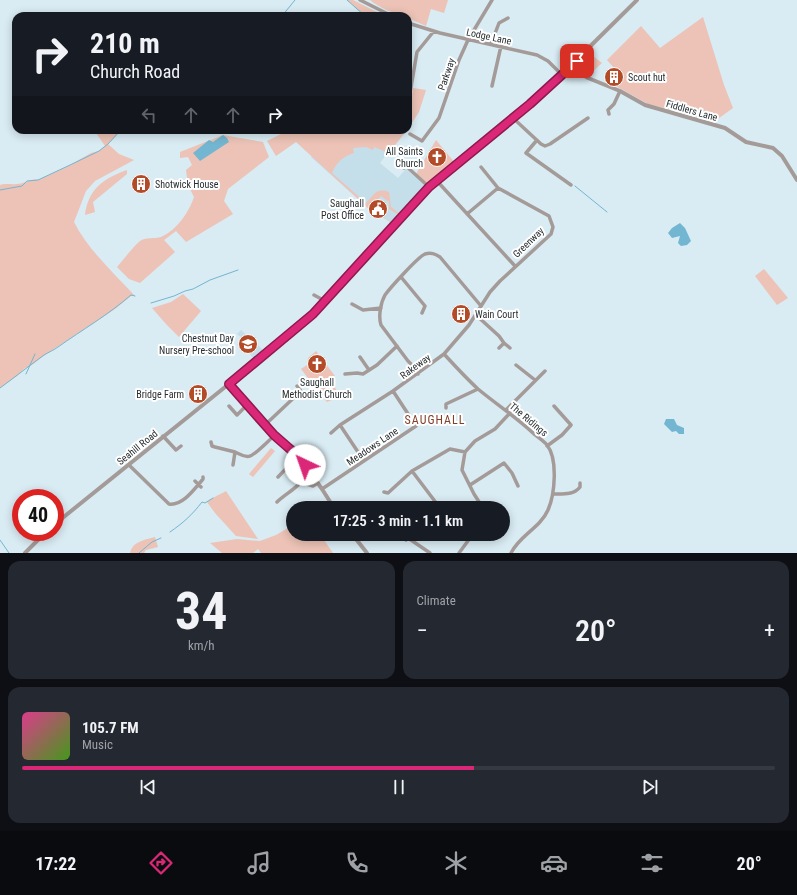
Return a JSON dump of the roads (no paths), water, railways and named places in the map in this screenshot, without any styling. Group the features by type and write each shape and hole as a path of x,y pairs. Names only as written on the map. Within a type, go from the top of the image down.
{"street":[{"path":"360,0 384,12"},
{"name":"Parkway","path":"410,134 422,141 439,118 459,60 468,40 492,0"},
{"name":"Seahill Road","path":"64,517 229,384 309,317 429,187 538,97 571,67 637,0"},
{"path":"490,44 499,23 508,18"},
{"name":"Lodge Lane","path":"412,23 468,40 501,46 540,56 548,61 562,75"},
{"path":"412,76 417,52 434,31"},
{"path":"488,82 493,84 501,46"},
{"name":"Fiddlers Lane","path":"571,67 588,78 645,105 725,128 746,142 773,148 782,156 797,180"},
{"path":"603,107 608,112 620,92"},
{"path":"513,118 545,146 588,118"},
{"path":"537,140 524,152 571,185"},
{"path":"406,166 429,187"},
{"name":"Greenway","path":"481,167 498,188 549,216 553,227 551,234 495,286 482,305"},
{"path":"437,181 515,266"},
{"path":"467,214 498,188"},
{"path":"418,374 417,370 381,325 381,308 386,294 401,277 421,257 426,254 435,254 440,257 482,305"},
{"path":"401,277 427,305 422,312"},
{"path":"314,295 324,301"},
{"path":"352,304 363,310 381,308"},
{"name":"Rakeway","path":"331,433 340,425 418,374 444,354 476,315 482,305"},
{"path":"476,315 510,348"},
{"path":"499,348 504,343"},
{"path":"345,374 363,374 377,365 397,346"},
{"name":"The Ridings","path":"444,354 478,389 510,413 547,446 552,458 554,466 554,494 549,509 543,520 520,540 511,553"},
{"path":"360,357 368,371"},
{"path":"516,365 521,367 535,380"},
{"path":"506,410 545,370"},
{"path":"229,384 247,406 266,424 274,435 298,456 318,482 330,501"},
{"path":"266,424 302,393 297,386"},
{"path":"443,400 446,406 478,389"},
{"name":"Meadows Lane","path":"322,489 416,426 393,391"},
{"path":"229,406 237,415 247,406"},
{"path":"547,446 562,435 570,425 556,407"},
{"path":"479,501 462,470 465,452 475,441 494,429 510,413"},
{"path":"340,425 364,461"},
{"path":"210,450 212,444 220,449 245,456 251,456 274,435"},
{"path":"163,436 176,450 181,446"},
{"path":"390,497 386,493 412,471 450,449 465,452"},
{"path":"233,465 235,452"},
{"path":"278,477 298,456"},
{"path":"501,458 512,473 518,486"},
{"path":"470,485 504,463"},
{"path":"129,465 169,504 174,505 180,503 204,479"},
{"path":"412,471 435,501"},
{"path":"277,502 301,482 313,486 318,482"},
{"path":"554,494 571,493 578,490 581,486"},
{"path":"25,553 37,541"},
{"path":"357,541 366,553"},
{"path":"412,541 430,553"},
{"path":"459,553 468,541"}],"water":[{"path":"223,135 229,142 200,161 193,153 209,140 213,142"},
{"path":"680,223 685,228 691,241 687,245 681,246 678,243 680,236 672,238 668,233 672,228"},
{"path":"666,419 674,419 677,425 684,428 684,434 679,434 676,431 672,432 664,424"}],"waterway":[{"path":"285,12 295,0"},
{"path":"347,0 360,12"},
{"path":"0,190 22,186 27,181 38,180 99,151 117,134"},
{"path":"575,186 607,212"},
{"path":"151,303 193,289 210,280 238,270"},
{"path":"0,388 44,355 104,316 131,295 135,296"},
{"path":"26,374 35,354"},
{"path":"170,532 195,511 202,502 205,503 213,498"},
{"path":"139,553 152,542 161,538"},
{"path":"0,540 9,553"}],"place":[{"name":"Scout hut","path":"614,77"},
{"name":"All Saints Church","path":"437,157"},
{"name":"Shotwick House","path":"141,184"},
{"name":"Saughall Post Office","path":"378,209"},
{"name":"Wain Court","path":"461,314"},
{"name":"Chestnut Day Nursery Pre-school","path":"248,344"},
{"name":"Saughall Methodist Church","path":"317,364"},
{"name":"Bridge Farm","path":"198,394"}],"district":[{"name":"SAUGHALL","path":"435,420"}]}
